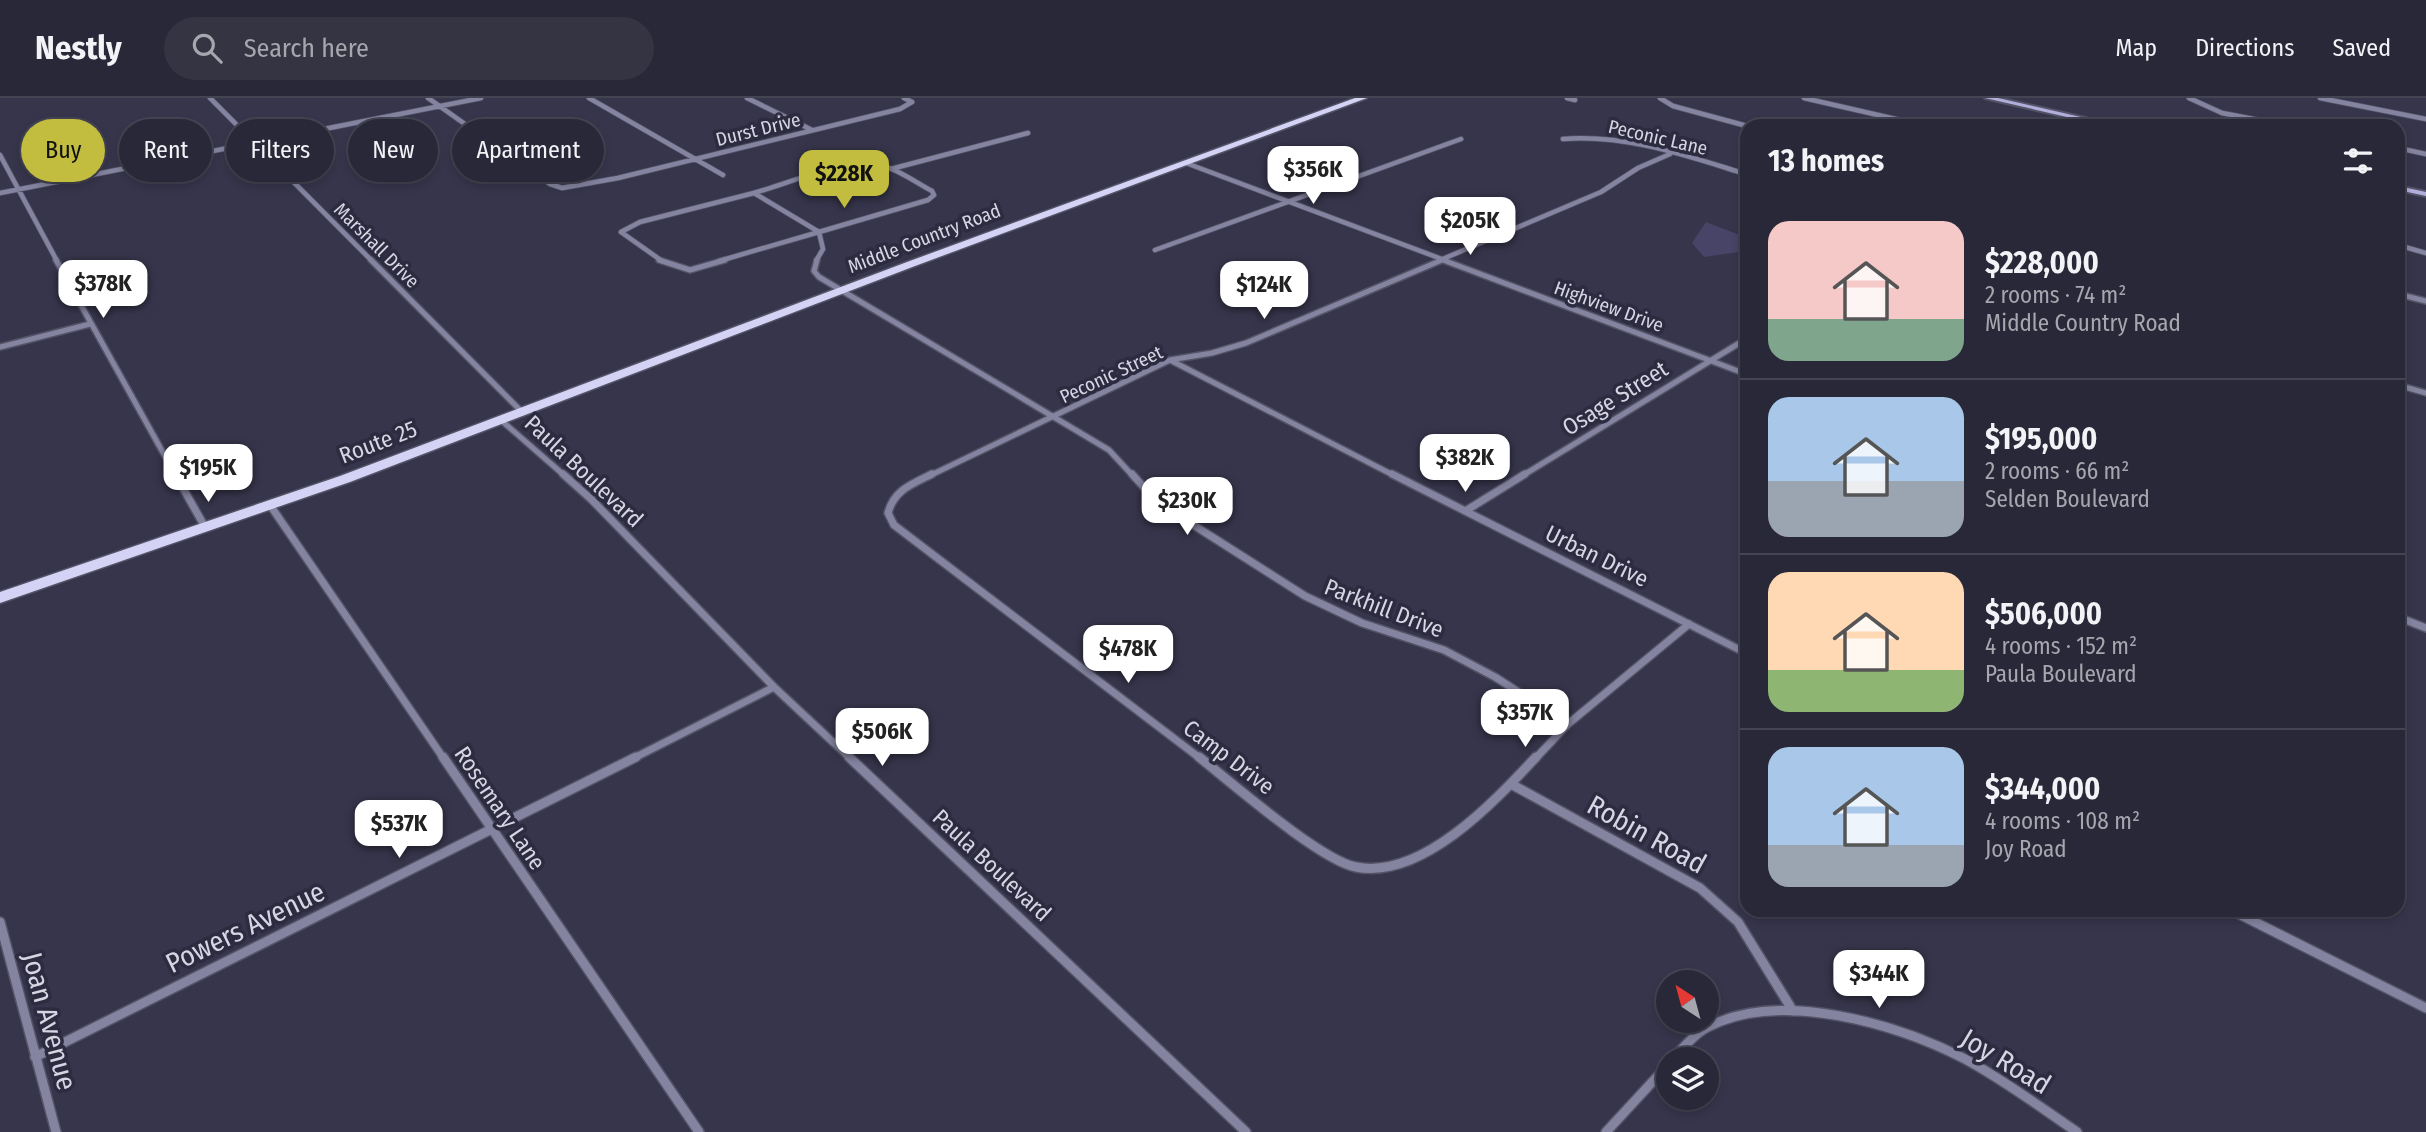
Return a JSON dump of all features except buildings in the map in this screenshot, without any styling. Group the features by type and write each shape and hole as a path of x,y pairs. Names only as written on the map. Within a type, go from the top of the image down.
{"main road":[{"name":"Middle Country Road","path":"502,421 841,291 1363,98"},
{"name":"Route 25","path":"270,505 502,421"},
{"path":"0,598 270,505"}],"street":[{"name":"Marshall Drive","path":"210,98 231,119"},
{"path":"428,98 440,106"},
{"path":"334,127 481,98"},
{"path":"589,98 723,175"},
{"path":"747,98 813,130"},
{"name":"Durst Drive","path":"440,106 550,184 562,188 694,159 908,106 912,102 904,98"},
{"path":"1567,98 1574,100"},
{"path":"1660,98 1672,106 1740,124"},
{"path":"1804,98 1896,119"},
{"path":"1988,98 2084,119"},
{"path":"2189,98 2196,104 2211,109 2257,119"},
{"path":"2320,98 2426,119"},
{"path":"890,169 1028,132"},
{"name":"Peconic Lane","path":"1563,139 1579,136 1609,138 1740,172"},
{"path":"1156,250 1461,139"},
{"path":"0,193 226,149"},
{"path":"2405,150 2426,154"},
{"name":"Peconic Street","path":"888,513 892,499 906,487 1170,360 1212,353 1246,343 1617,184 1638,168 1670,154"},
{"path":"0,155 90,324 205,527"},
{"name":"Highview Drive","path":"1186,163 1740,372"},
{"path":"876,164 932,191 934,195 928,200 690,270 675,269 621,232 640,222 754,193 853,166 876,164"},
{"name":"Marshall Drive","path":"294,182 523,413"},
{"path":"2405,190 2426,194"},
{"path":"754,193 819,230"},
{"name":"Parkhill Drive","path":"819,230 822,249 814,271 841,291 1109,450 1149,493 1173,512 1305,596 1362,623 1444,650 1494,677 1568,724"},
{"path":"2405,247 2426,253"},
{"path":"2405,296 2426,301"},
{"path":"0,347 90,324"},
{"name":"Osage Street","path":"1466,510 1740,343"},
{"name":"Urban Drive","path":"1170,360 1740,650"},
{"path":"2405,386 2426,393"},
{"name":"Paula Boulevard","path":"502,421 592,500 775,687 1246,1132"},
{"name":"Rosemary Lane","path":"270,505 699,1132"},
{"name":"Camp Drive","path":"888,513 894,525 1207,766 1319,849 1356,867 1387,866 1416,860 1441,845 1511,784"},
{"path":"2405,620 2426,628"},
{"path":"1511,784 1568,724 1689,624"},
{"name":"Powers Avenue","path":"35,1057 775,687"},
{"name":"Robin Road","path":"1511,784 1700,888 1738,922 1794,1011"},
{"path":"2245,917 2426,1008"},
{"name":"Joan Avenue","path":"0,922 56,1132"},
{"name":"Joy Road","path":"1686,1047 1708,1027 1745,1015 1794,1011 1850,1017 1952,1053 2077,1132"},
{"path":"1606,1132 1656,1078"}],"shaded area":[{"path":"1706,222 1740,234 1740,252 1704,257 1692,243"}]}
